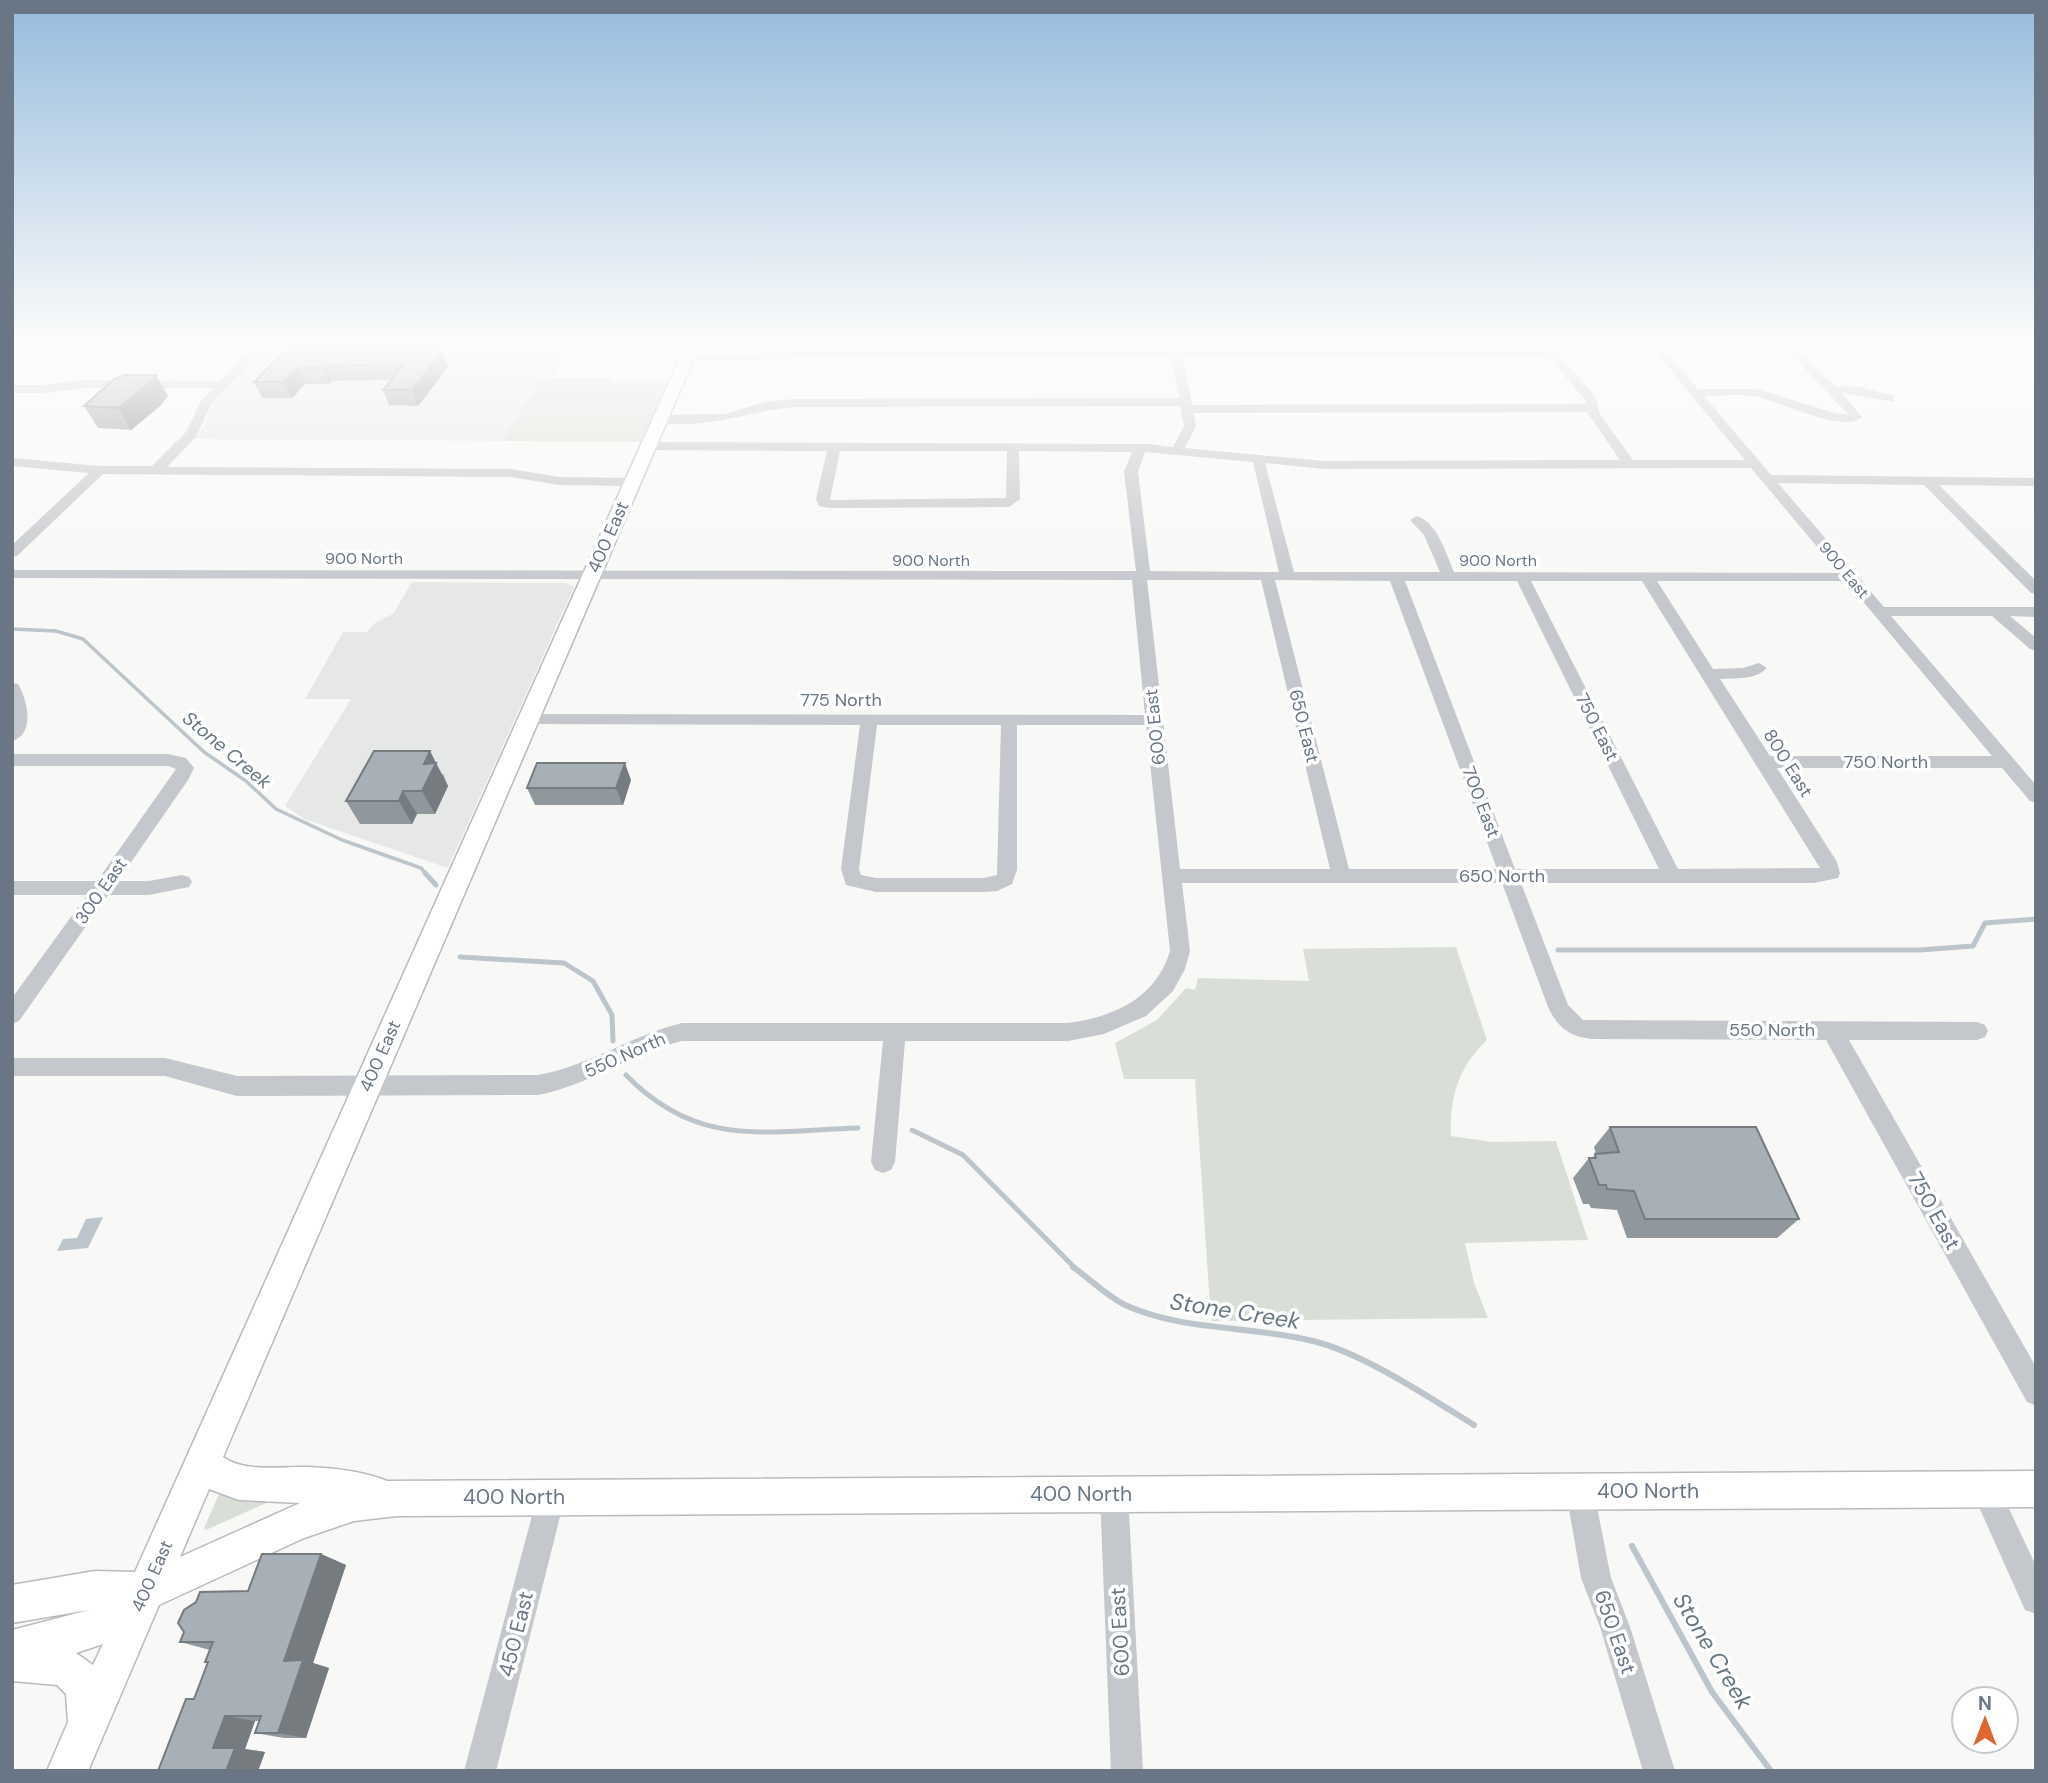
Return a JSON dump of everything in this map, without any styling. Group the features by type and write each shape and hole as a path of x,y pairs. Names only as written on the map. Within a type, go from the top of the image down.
{"main road":[{"name":"400 East","path":"67,1771 657,425"},
{"path":"202,1463 217,1476 239,1483 325,1487 397,1498"},
{"name":"400 North","path":"12,1649 86,1632 117,1616 145,1592 299,1521 354,1503 397,1498 2036,1489"},
{"path":"12,1604 106,1588 145,1592"},
{"path":"12,1661 56,1663 72,1670 83,1682 87,1695 86,1728"}],"street":[{"path":"156,470 192,434 196,425"},
{"path":"1178,450 1190,429 1189,425"},
{"path":"1603,425 1630,465"},
{"name":"900 East","path":"1722,425 2036,797"},
{"path":"649,446 1140,448 1324,465 1755,464"},
{"path":"834,447 824,503 1009,503 1013,499 1013,448"},
{"name":"600 East","path":"1140,448 1131,472 1143,572 1138,584 1179,958 1167,980 1150,1000"},
{"path":"1259,459 1259,470 1288,577"},
{"path":"12,462 100,470 510,472 559,481 633,482"},
{"path":"12,553 100,470"},
{"path":"1768,480 2036,482"},
{"path":"1928,481 2036,590"},
{"path":"1417,520 1430,534 1449,577"},
{"name":"900 North","path":"12,575 1850,578"},
{"name":"650 East","path":"1267,577 1341,876"},
{"name":"700 East","path":"1396,577 1558,1007 1570,1024"},
{"name":"750 East","path":"1522,577 1672,876"},
{"name":"800 East","path":"1647,577 1828,862 1831,873"},
{"path":"1879,611 2036,612"},
{"path":"1996,612 2036,646"},
{"path":"1709,674 1745,673 1759,668"},
{"path":"12,688 18,696 21,710 12,735"},
{"name":"775 North","path":"528,719 1154,720"},
{"path":"869,720 850,863 853,880 876,885 984,885 1002,882 1008,870 1009,720"},
{"name":"300 East","path":"12,760 168,760 184,764 182,776 12,1015"},
{"name":"750 North","path":"1765,762 2007,762"},
{"name":"650 North","path":"1171,876 1814,876 1831,873"},
{"path":"12,888 149,888 182,882"},
{"name":"550 North","path":"12,1067 165,1067 237,1086 552,1083 591,1071 647,1041 693,1031 1080,1031 1115,1023 1150,1000"},
{"name":"550 North","path":"1570,1024 1579,1029 1592,1030 1977,1031"},
{"name":"750 East","path":"1832,1030 2036,1393"},
{"path":"883,1161 895,1031"},
{"path":"1985,1489 2036,1599"},
{"name":"650 East","path":"1580,1492 1596,1578 1618,1637 1659,1771"},
{"name":"600 East","path":"1114,1494 1127,1771"},
{"name":"450 East","path":"481,1771 551,1497"}],"shaded area":[{"path":"204,425 512,425 502,441 195,439"},
{"path":"512,425 648,425 640,442 502,441"},
{"path":"412,582 565,583 574,587 448,868 304,819 285,806 351,699 305,699 343,632 367,632 375,623 393,614"},
{"path":"1456,947 1487,1040 1469,1061 1458,1084 1452,1109 1451,1136 1492,1142 1556,1141 1588,1240 1465,1243 1474,1283 1488,1318 1211,1321 1195,1079 1124,1079 1115,1043 1157,1020 1186,988 1195,990 1198,978 1309,981 1303,949"},
{"path":"103,1217 88,1248 57,1251 63,1239 77,1238 86,1219"},
{"path":"220,1492 273,1500 206,1530 204,1528"}],"building":[{"path":"374,751 430,751 424,764 436,763 422,791 403,791 399,801 346,801"},
{"path":"537,763 625,763 616,788 527,788"},
{"path":"1610,1127 1756,1127 1799,1219 1645,1219 1634,1191 1607,1189 1606,1185 1599,1185 1589,1158 1596,1158 1595,1154 1619,1152"},
{"path":"262,1554 321,1554 284,1661 303,1660 278,1733 255,1733 261,1716 225,1716 213,1748 235,1748 226,1771 158,1771 186,1699 194,1699 213,1642 180,1642 184,1632 178,1623 184,1610 196,1602 200,1592 248,1591"}],"waterway":[{"name":"Stone Creek","path":"12,629 56,631 83,639 204,752 246,781 276,809 342,840 421,868 427,875"},
{"name":"Stone Creek","path":"425,873 436,885"},
{"path":"1558,950 1920,950 1973,946 1985,923 2036,919"},
{"name":"Stone Creek","path":"460,957 564,963 593,981 612,1015 613,1041"},
{"name":"Stone Creek","path":"626,1075 653,1099 680,1115 707,1125 763,1132 858,1128"},
{"name":"Stone Creek","path":"912,1130 963,1155 1076,1269"},
{"name":"Stone Creek","path":"1073,1267 1118,1301 1148,1314 1194,1324 1289,1336 1353,1355 1396,1377 1474,1425"},
{"name":"Stone Creek","path":"1632,1546 1712,1692 1771,1771"}]}
